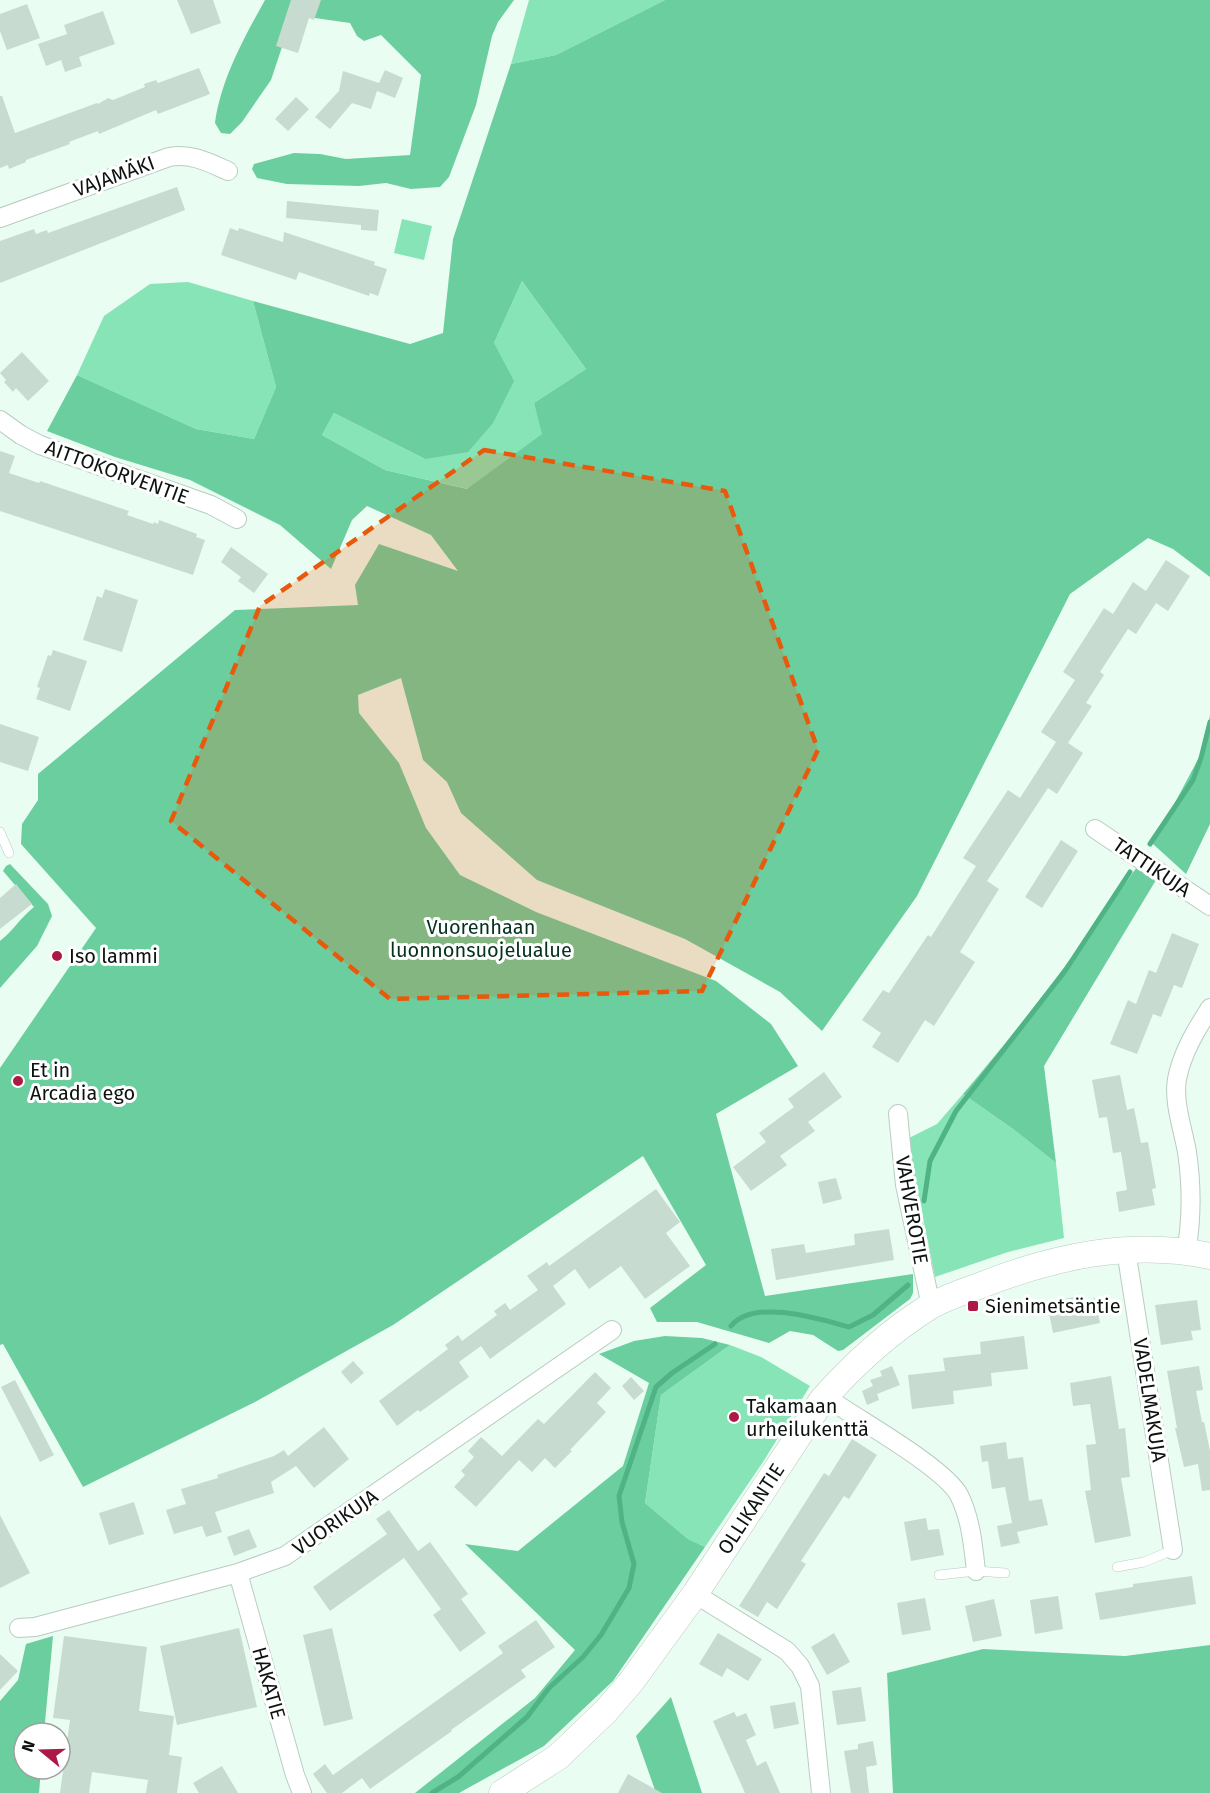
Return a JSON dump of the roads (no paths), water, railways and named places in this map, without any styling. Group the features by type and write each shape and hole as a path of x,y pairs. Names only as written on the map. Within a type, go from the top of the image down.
{"street":[{"name":"VAJAMÄKI","path":"0,218 169,157 180,155 195,157 228,171"},
{"name":"AITTOKORVENTIE","path":"0,420 40,445 211,505 237,519"},
{"name":"TATTIKUJA","path":"1095,829 1210,906"},
{"path":"1198,1254 1191,1225 1187,1154 1177,1100 1177,1081 1187,1048 1210,1008"},
{"name":"VAHVEROTIE","path":"898,1114 905,1185 931,1306"},
{"name":"OLLIKANTIE","path":"502,1793 558,1757 606,1711 631,1682 695,1594 822,1400 873,1349 931,1306 1016,1271 1078,1256 1126,1250 1152,1248 1198,1254"},
{"name":"VADELMAKUJA","path":"1126,1250 1173,1550"},
{"name":"VUORIKUJA","path":"19,1628 35,1627 238,1573 285,1556 612,1330"},
{"path":"822,1400 838,1405 933,1468 958,1494 971,1529 976,1571"},
{"name":"HAKATIE","path":"238,1573 302,1793"},
{"path":"695,1594 788,1651 800,1666 810,1686 821,1793"}],"lane":[{"path":"0,832 9,853"},
{"path":"1117,1567 1144,1562 1173,1550"},
{"path":"939,1575 976,1571 1005,1574"}],"waterway":[{"path":"1150,844 1193,780 1210,722"},
{"path":"924,1201 930,1161 956,1111 1065,971 1130,872"},
{"path":"731,1326 741,1318 755,1313 771,1312 805,1316 849,1327 873,1315 908,1285"},
{"path":"432,1793 458,1777 527,1717 549,1688 583,1657 601,1635 629,1588 634,1564 622,1522 619,1496 656,1387 672,1373 715,1344"}],"place":[{"name":"Iso lammi","path":"57,956"},
{"name":"Et in Arcadia ego","path":"18,1081"},
{"name":"Sienimetsäntie","path":"973,1306"},
{"name":"Takamaan urheilukenttä","path":"734,1417"}],"park label":[{"name":"Vuorenhaan luonnonsuojelualue","path":"481,938"}]}
